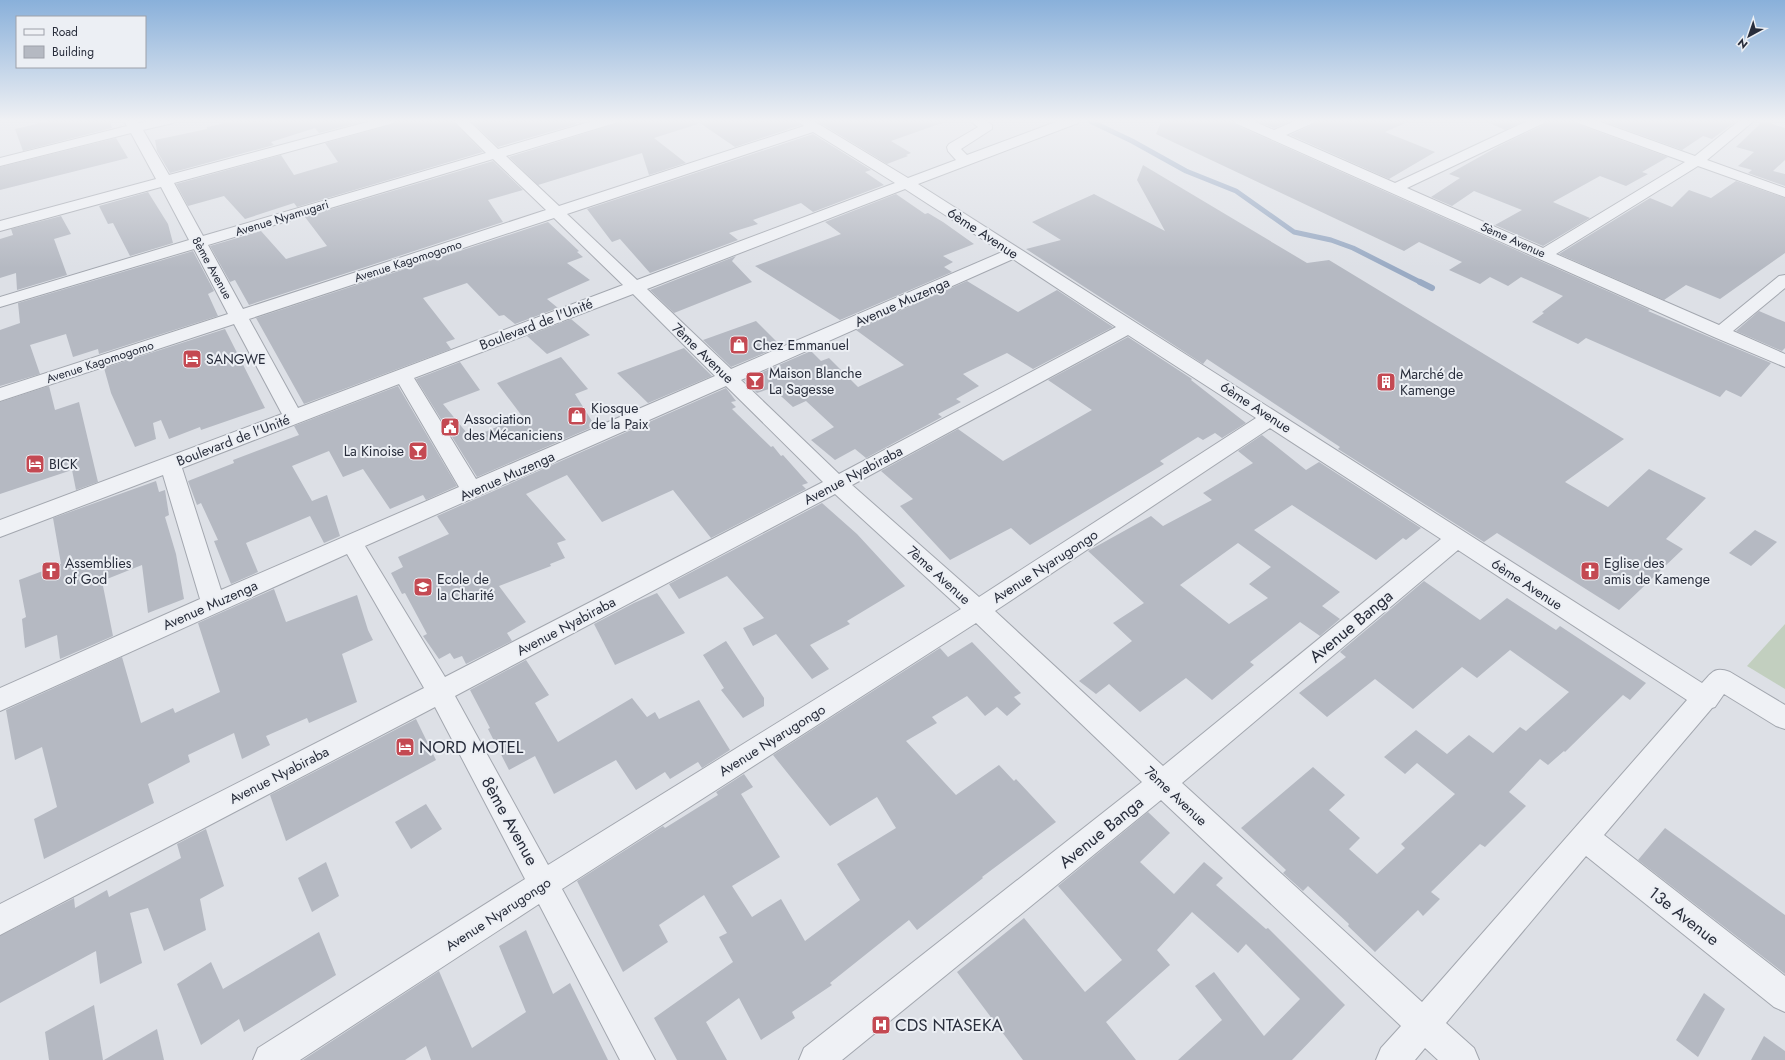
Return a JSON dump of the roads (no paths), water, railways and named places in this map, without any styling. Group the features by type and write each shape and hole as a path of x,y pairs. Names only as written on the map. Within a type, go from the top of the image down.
{"street":[{"name":"8ème Avenue","path":"159,169 293,417"},
{"path":"0,226 208,169"},
{"name":"Avenue Nyamugari","path":"0,302 444,169"},
{"name":"7ème Avenue","path":"512,169 837,484 978,610 1162,783 1462,1060"},
{"name":"Avenue Kagomogomo","path":"0,395 556,213 680,169"},
{"name":"6ème Avenue","path":"884,169 1272,417 1456,538 1714,689 1785,718"},
{"name":"Boulevard de l'Unité","path":"0,529 942,169"},
{"name":"5ème Avenue","path":"1354,169 1785,361"},
{"path":"1396,188 1435,169"},
{"path":"1544,254 1683,169"},
{"path":"1720,169 1785,193"},
{"name":"Avenue Muzenga","path":"0,700 213,603 353,544 1014,253"},
{"path":"1720,333 1785,280"},
{"name":"Avenue Nyabiraba","path":"0,920 837,484 1130,327"},
{"path":"403,375 472,491"},
{"name":"Avenue Nyarugongo","path":"270,1060 544,884 978,610 1272,417"},
{"path":"170,464 213,603"},
{"name":"Avenue Banga","path":"816,1060 1162,783 1456,538"},
{"name":"8ème Avenue","path":"353,544 440,692 638,1060"},
{"path":"1393,1060 1584,837 1714,689"},
{"name":"13e Avenue","path":"1584,837 1785,996"}],"waterway":[{"path":"1183,169 1236,191 1294,232 1331,240 1353,248 1422,283"},
{"path":"1422,283 1432,288"}],"place":[{"name":"Chez Emmanuel","path":"739,345"},
{"name":"SANGWE","path":"192,359"},
{"name":"Maison Blanche La Sagesse","path":"755,381"},
{"name":"Marché de Kamenge","path":"1386,382"},
{"name":"Kiosque de la Paix","path":"577,416"},
{"name":"Association des Mécaniciens","path":"450,427"},
{"name":"La Kinoise","path":"418,451"},
{"name":"BICK","path":"35,464"},
{"name":"Assemblies of God","path":"51,571"},
{"name":"Eglise des amis de Kamenge","path":"1590,571"},
{"name":"Ecole de la Charité","path":"423,587"},
{"name":"NORD MOTEL","path":"405,747"},
{"name":"CDS NTASEKA","path":"881,1025"}]}
